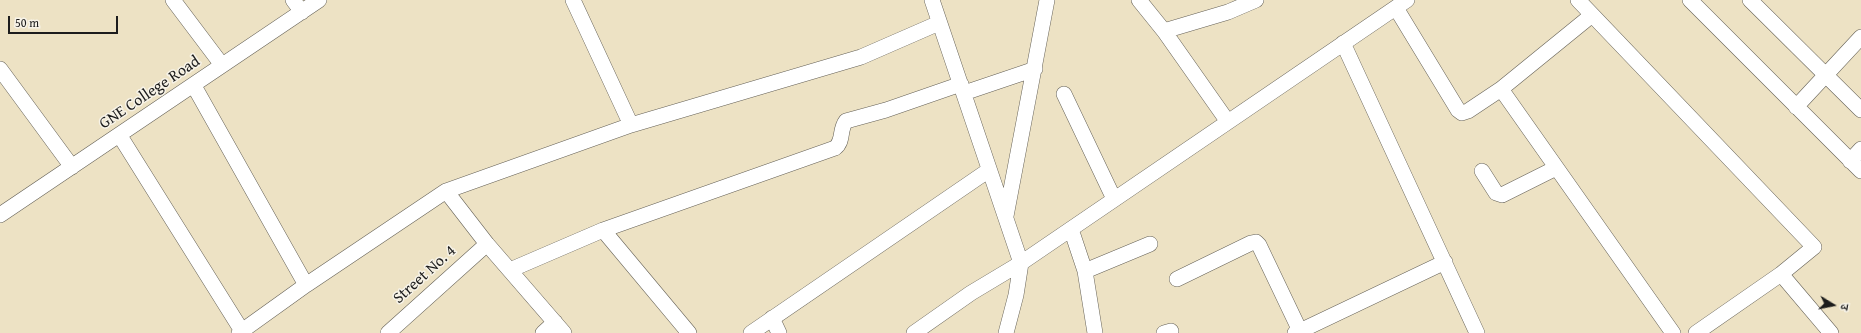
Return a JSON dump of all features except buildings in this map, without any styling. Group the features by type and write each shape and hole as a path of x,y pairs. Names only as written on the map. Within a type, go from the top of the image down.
{"street":[{"path":"173,0 222,66"},
{"path":"293,0 302,12"},
{"name":"GNE College Road","path":"0,215 120,136 319,0"},
{"path":"573,0 631,125"},
{"path":"932,0 1021,262 1016,295 1006,333"},
{"path":"1006,216 1047,0"},
{"path":"1139,0 1164,31 1228,122"},
{"path":"1164,31 1228,12 1256,0"},
{"path":"1690,0 1861,171"},
{"path":"1750,0 1861,110"},
{"path":"914,333 971,293 1071,229 1401,4 1458,110 1462,113 1468,111 1500,89 1586,5 1814,247 1781,274 1696,333"},
{"path":"120,136 240,332 306,285 446,191 631,125 861,57 939,23"},
{"path":"1796,107 1861,37"},
{"path":"1344,43 1477,333"},
{"path":"0,69 72,167"},
{"path":"510,270 603,230 834,148 841,142 844,124 846,121 1035,69"},
{"path":"194,86 306,285"},
{"path":"1500,89 1673,333"},
{"path":"1064,94 1114,199"},
{"path":"1850,160 1861,149"},
{"path":"1482,171 1496,193 1502,195 1556,168"},
{"path":"751,333 989,170"},
{"path":"446,191 487,244 559,328 543,333"},
{"path":"1071,229 1085,271 1095,333"},
{"path":"603,230 689,333"},
{"path":"1177,280 1251,243 1256,242 1260,244 1298,332 1445,262"},
{"name":"Street No. 4","path":"388,333 487,244"},
{"path":"1085,271 1150,244"},
{"path":"1781,274 1831,333"},
{"path":"772,318 779,333"}]}
